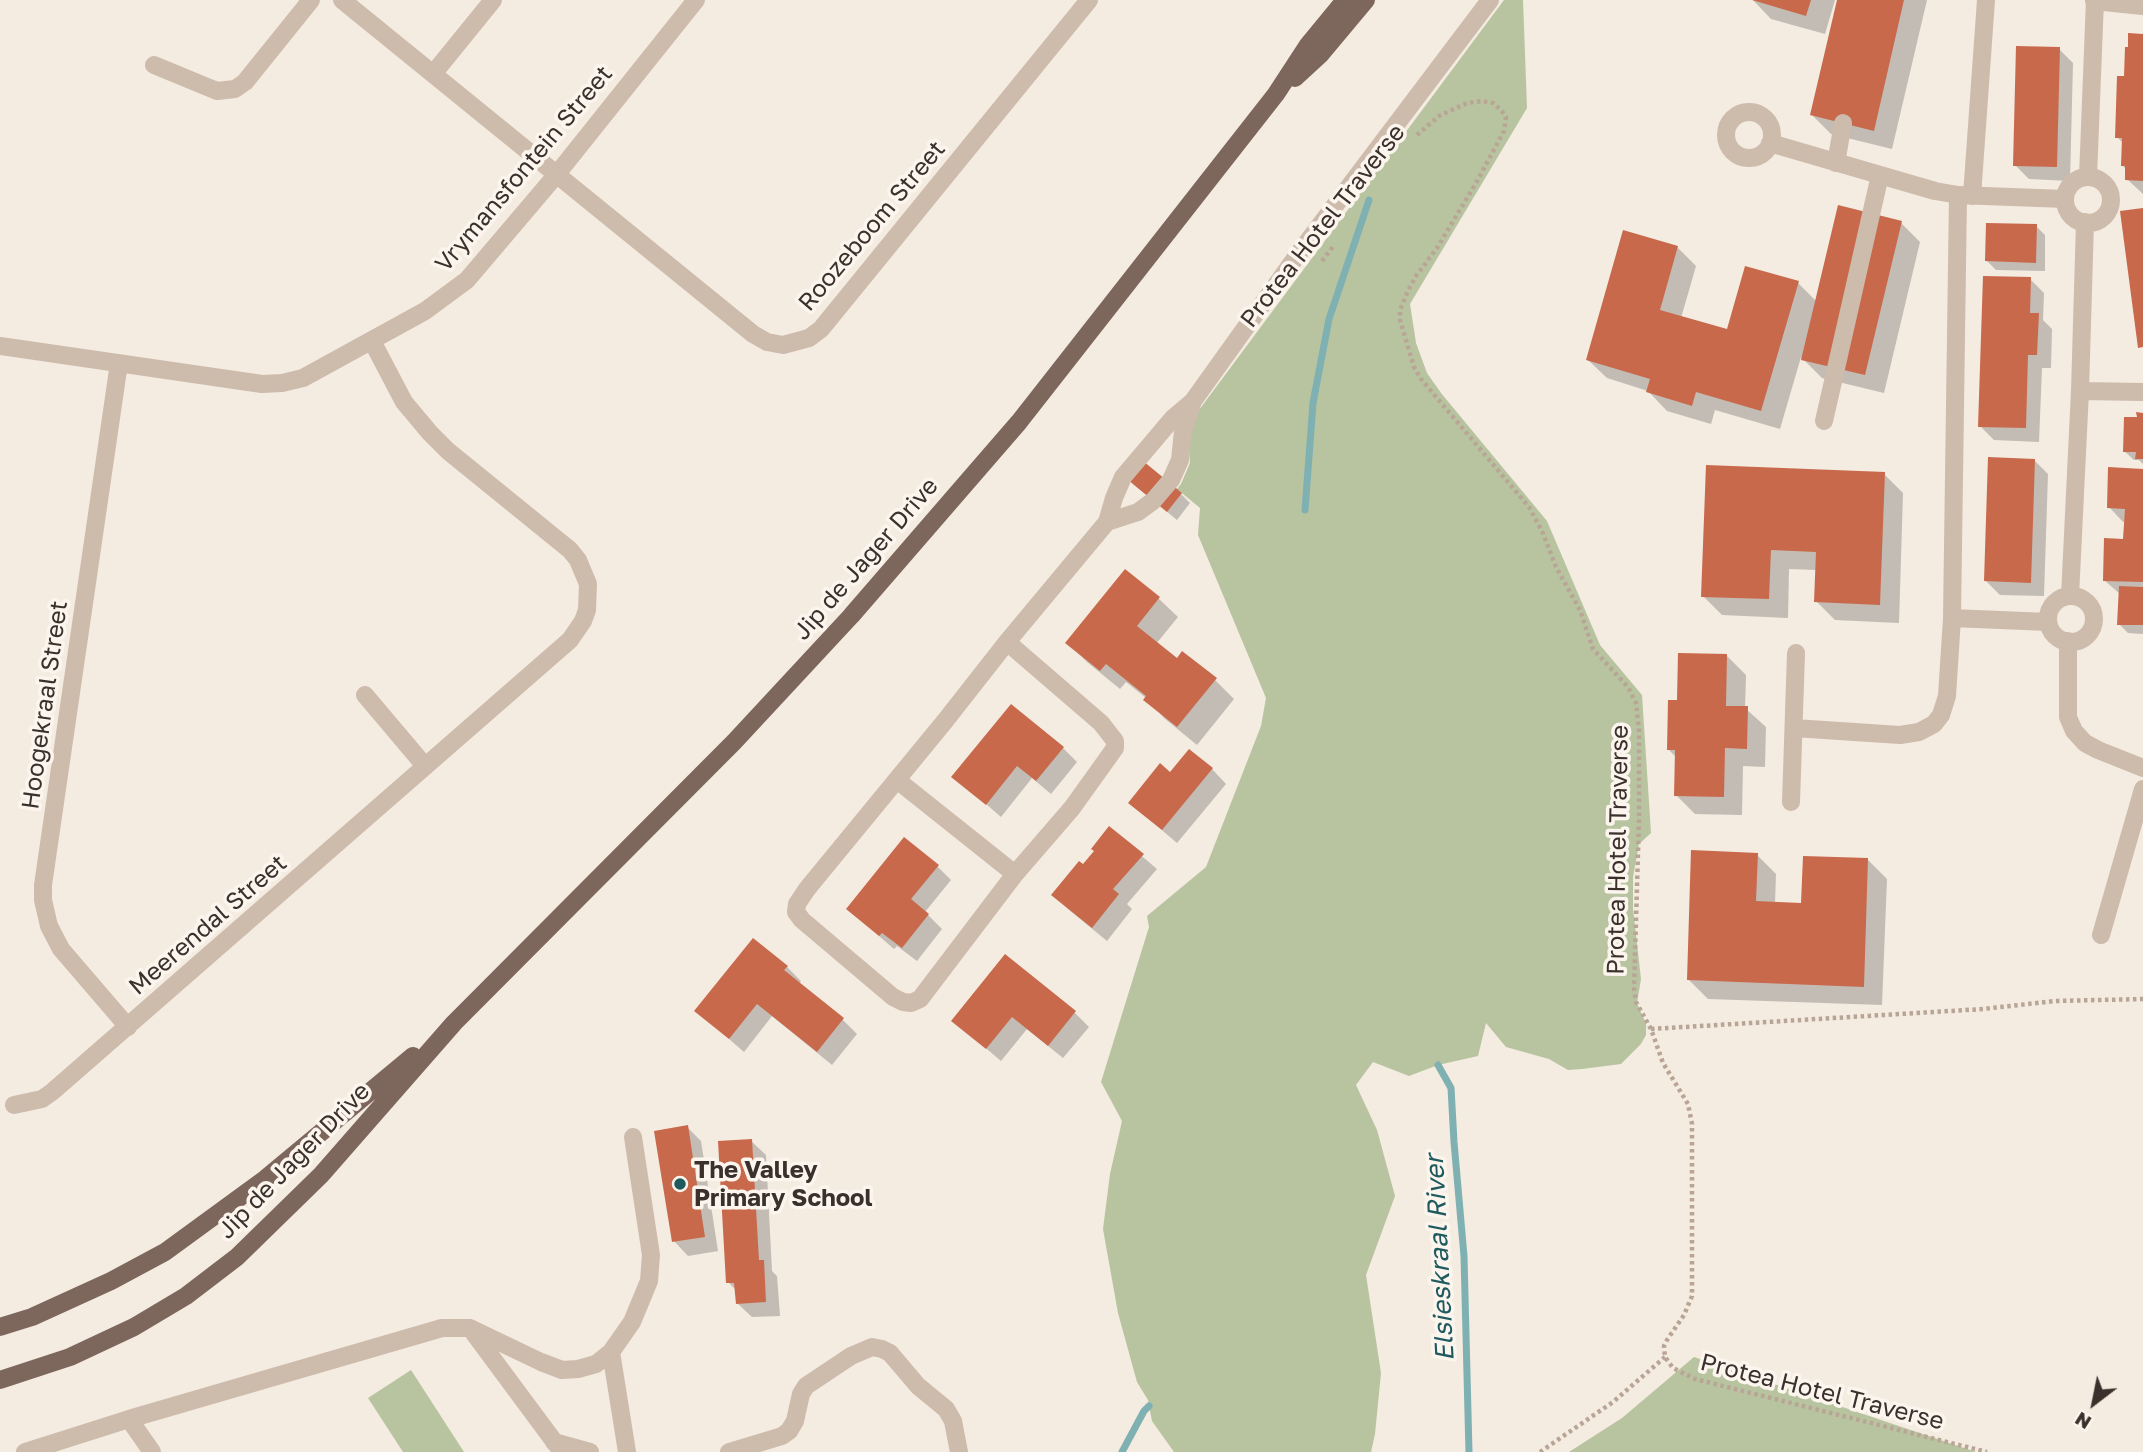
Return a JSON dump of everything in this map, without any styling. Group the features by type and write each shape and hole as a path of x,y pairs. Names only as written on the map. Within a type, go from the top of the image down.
{"main road":[{"name":"Jip de Jager Drive","path":"0,1380 69,1357 134,1326 186,1296 237,1257 321,1175 454,1023 734,742 851,616 1019,422 1276,94 1308,44 1345,0"},
{"name":"Jip de Jager Drive","path":"1276,94 1320,55 1366,0"},
{"name":"Jip de Jager Drive","path":"0,1327 32,1317 111,1282 165,1252 265,1179 454,1023"}],"street":[{"path":"154,65 217,91 235,89 245,82 311,0"},
{"name":"Roozeboom Street","path":"342,0 753,334 767,342 783,345 809,338 821,329 1089,0"},
{"path":"433,74 494,0"},
{"name":"Vrymansfontein Street","path":"0,346 272,384 303,377 425,312 467,280 696,0"},
{"path":"1007,642 1101,723 1115,741 1115,748 1072,808 1015,874 920,999 911,1003 903,1002 893,997 802,920 796,912 797,904 1007,642 1107,522 1123,477 1164,427 1193,401 1315,232 1490,0"},
{"path":"1794,728 1900,735 1919,732 1934,724 1941,715 1947,696 1952,618 1965,195 1986,0"},
{"path":"2088,177 2094,0 2143,6"},
{"path":"1836,163 1843,124"},
{"path":"1770,143 1880,175 1965,195 2065,199"},
{"path":"1824,421 1880,175"},
{"path":"2088,177 2095,178 2107,187 2111,201 2105,215 2092,222 2085,222 2073,217 2065,199 2070,186 2088,177"},
{"path":"2070,596 2085,222"},
{"name":"Meerendal Street","path":"14,1105 42,1099 128,1027 578,631 587,610 588,584 584,572 569,550 448,451 430,433 404,402 372,341"},
{"name":"Hoogekraal Street","path":"119,363 43,900 49,926 61,949 128,1027"},
{"path":"2080,391 2143,392"},
{"path":"1107,522 1138,512 1153,501 1171,480 1180,460 1183,431 1193,401"},
{"path":"2070,596 2078,597 2090,606 2094,620 2088,634 2075,641 2057,637 2048,622 2053,604 2070,596"},
{"path":"1952,618 2048,622"},
{"path":"2068,641 2068,717 2074,731 2085,743 2098,750 2143,768"},
{"path":"1791,802 1796,653"},
{"path":"365,695 425,766"},
{"path":"897,780 1015,874"},
{"path":"2101,935 2143,789"},
{"path":"25,1452 442,1328 470,1328 562,1370 596,1364 611,1352 632,1322 649,1281 651,1255 633,1137"},
{"path":"470,1328 558,1447 590,1452"},
{"path":"729,1452 782,1436 789,1431 806,1386 851,1356 872,1347 890,1353 918,1386 946,1409 953,1421 960,1452"},
{"path":"611,1352 627,1452"},
{"path":"129,1419 152,1452"}],"path":[{"name":"Protea Hotel Traverse","path":"1415,136 1439,116 1467,103 1493,103 1506,117 1504,131 1476,183 1408,291 1400,310 1401,320 1418,373 1529,507 1556,567 1580,610 1593,649 1628,687 1636,703 1639,730 1639,819 1633,972 1636,1002 1651,1029 1663,1063 1688,1104 1692,1124 1692,1296 1684,1315 1664,1346 1665,1357 1679,1373 1695,1379 1987,1452"},
{"name":"Protea Hotel Traverse","path":"1320,263 1336,242"},
{"path":"1651,1029 1983,1009 2054,1001 2143,999"},
{"path":"1540,1452 1613,1402 1665,1357"}],"green space":[{"path":"1504,0 1523,0 1527,108 1410,304 1416,343 1427,373 1547,521 1600,645 1642,695 1651,833 1639,844 1633,877 1633,908 1641,979 1637,1003 1646,1024 1646,1035 1621,1064 1568,1070 1549,1059 1506,1047 1486,1023 1478,1056 1438,1065 1409,1076 1373,1062 1356,1085 1377,1130 1395,1196 1366,1275 1381,1373 1371,1452 1174,1452 1152,1421 1148,1400 1137,1382 1118,1313 1103,1229 1110,1174 1122,1121 1101,1082 1149,927 1147,916 1206,867 1261,726 1266,698 1198,535 1200,508 1177,489 1190,463 1188,434 1193,418"},
{"path":"1694,1357 1976,1452 1569,1452 1622,1418"},
{"path":"411,1370 464,1452 403,1452 368,1398"}],"building":[{"path":"1752,0 1811,0 1806,16"},
{"path":"1837,0 1904,0 1874,131 1810,115"},
{"path":"2128,33 2143,34 2143,181 2125,180 2125,166 2121,166 2122,138 2115,138 2117,76 2124,76"},
{"path":"2016,46 2060,47 2057,167 2013,166"},
{"path":"1838,205 1902,221 1865,375 1801,360"},
{"path":"2143,208 2143,347 2138,348 2120,211"},
{"path":"1986,223 2037,224 2036,263 1985,261"},
{"path":"1623,230 1678,246 1660,310 1727,329 1745,266 1799,281 1761,411 1696,392 1692,406 1646,392 1650,379 1586,360"},
{"path":"1983,276 2031,277 2030,313 2039,313 2037,355 2028,355 2026,428 1978,427"},
{"path":"2136,412 2143,413 2143,459 2135,459 2136,452 2123,452 2124,417 2137,417"},
{"path":"1137,456 1182,493 1167,512 1122,475"},
{"path":"1988,457 2035,459 2031,583 1984,581"},
{"path":"1706,465 1885,472 1880,605 1814,602 1816,552 1771,550 1769,599 1701,597"},
{"path":"2108,467 2143,469 2143,582 2103,581 2104,538 2123,539 2125,509 2107,508"},
{"path":"1125,569 1160,597 1137,626 1177,658 1182,651 1217,678 1177,727 1143,700 1146,696 1106,664 1100,671 1065,643"},
{"path":"2119,586 2143,587 2143,625 2117,625"},
{"path":"1678,653 1727,654 1726,706 1748,706 1747,749 1725,748 1724,797 1674,796 1675,750 1667,750 1668,700 1677,700"},
{"path":"1011,704 1064,747 1036,781 1017,766 986,805 951,777"},
{"path":"1189,749 1213,768 1162,830 1128,803 1160,763 1170,772"},
{"path":"1109,826 1144,854 1113,889 1119,894 1092,928 1051,895 1079,861 1083,864 1094,851 1091,849"},
{"path":"904,837 939,865 911,899 929,914 902,948 882,933 879,936 846,909"},
{"path":"1691,850 1758,853 1756,901 1801,903 1803,856 1868,858 1864,987 1687,980"},
{"path":"753,938 788,966 784,970 844,1018 817,1052 757,1004 729,1039 694,1011"},
{"path":"1005,954 1076,1011 1048,1046 1012,1017 986,1049 951,1021"},
{"name":"The Valley Primary School","path":"688,1125 705,1237 672,1242 654,1131"},
{"path":"752,1139 759,1260 764,1260 766,1302 736,1304 734,1283 726,1283 718,1141"}],"waterway":[{"name":"Elsieskraal River","path":"1305,510 1313,403 1329,319 1369,200"},
{"name":"Elsieskraal River","path":"1438,1065 1451,1088 1464,1256 1469,1452"},
{"path":"1122,1452 1149,1406"}],"place":[{"name":"The Valley Primary School","path":"680,1184"}]}
